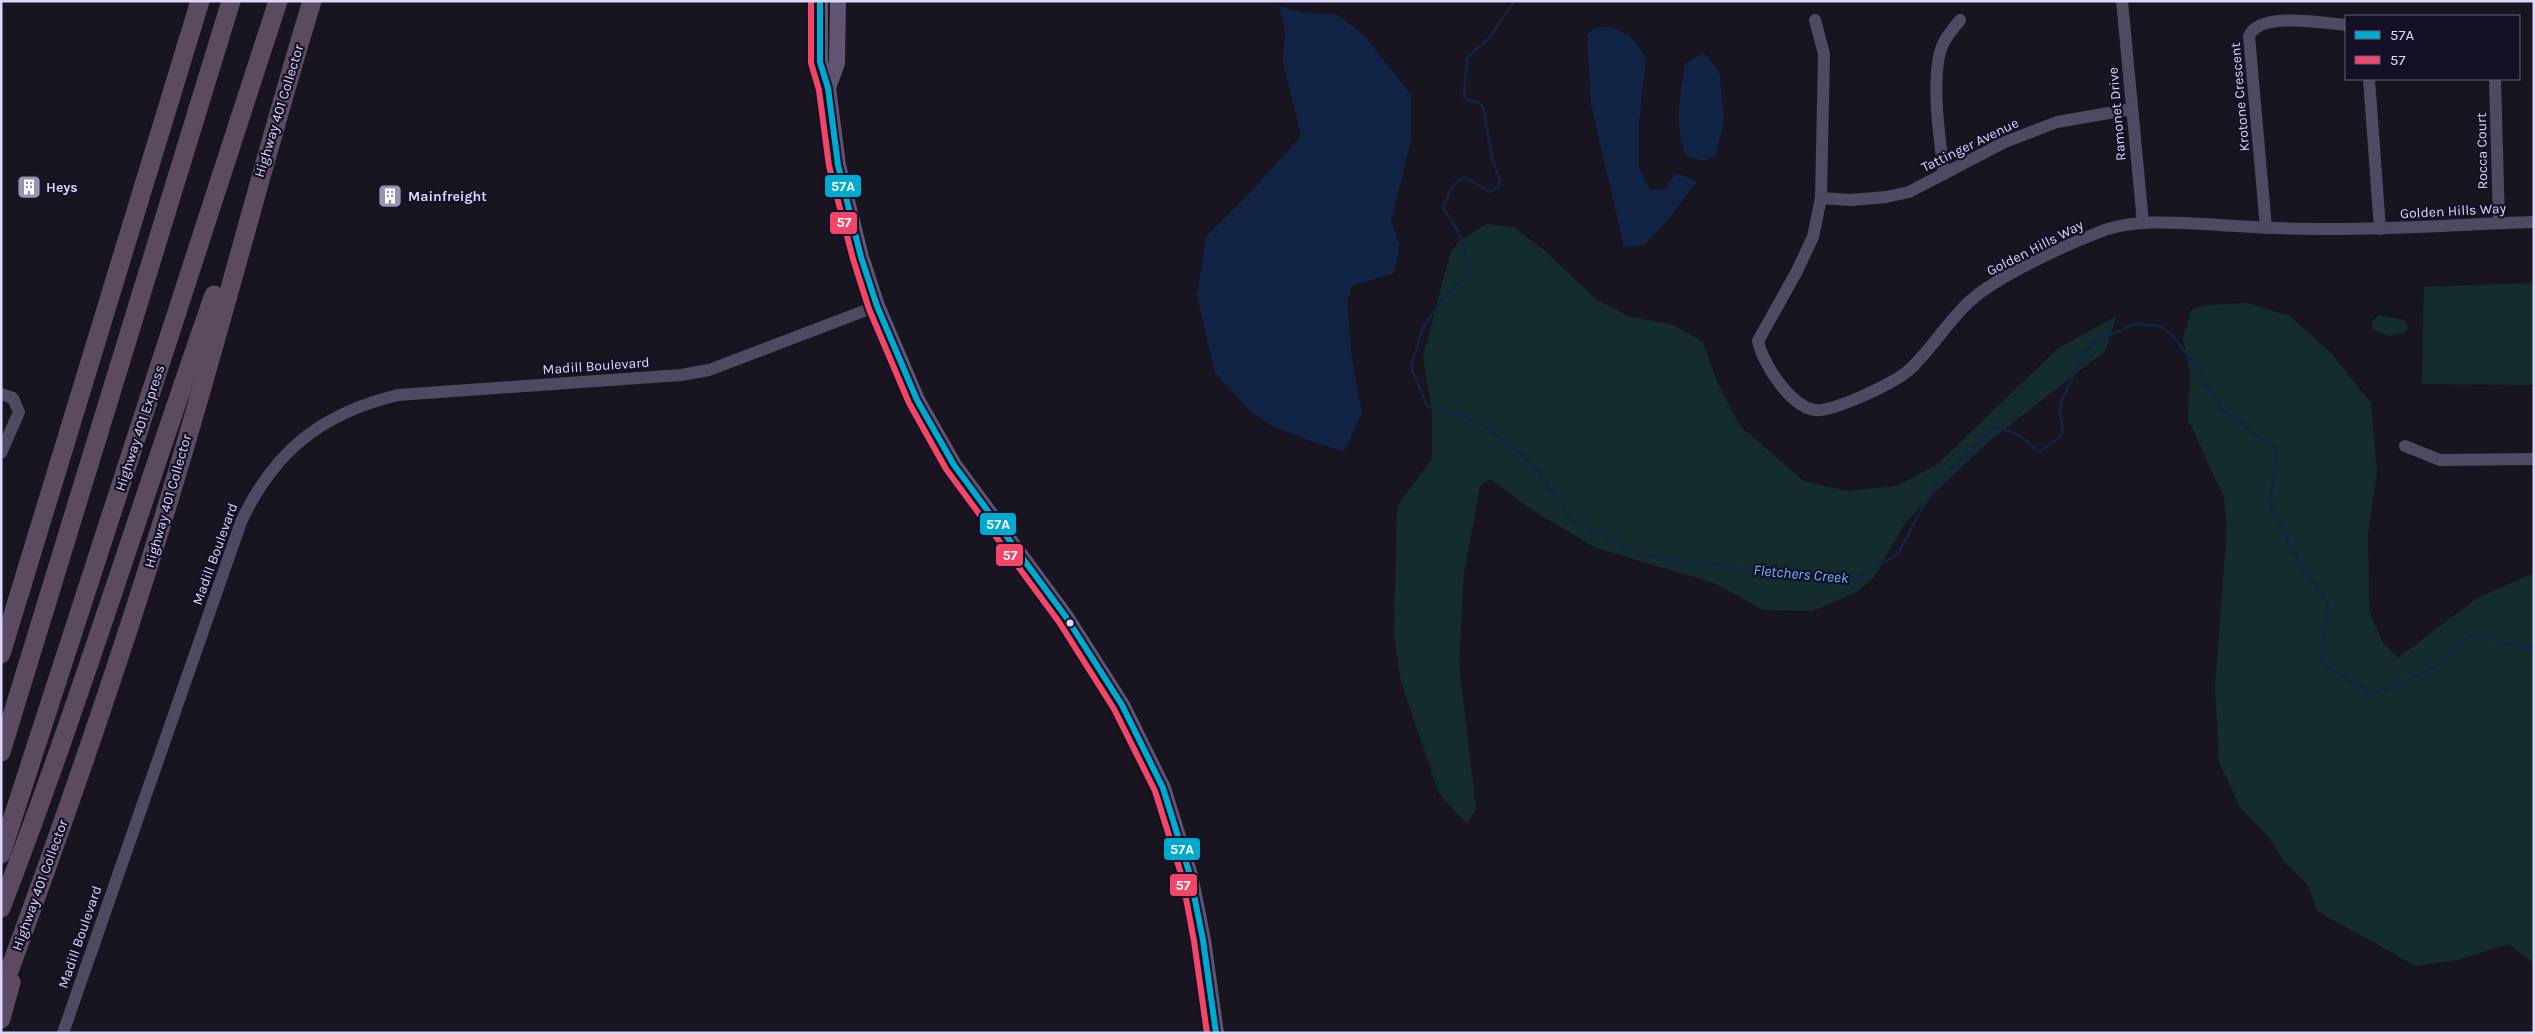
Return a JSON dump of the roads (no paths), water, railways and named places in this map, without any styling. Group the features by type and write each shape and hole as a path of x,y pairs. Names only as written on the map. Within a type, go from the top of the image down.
{"highway":[{"path":"1,654 200,1"},
{"path":"1,752 231,1"},
{"name":"Highway 401 Express","path":"1,854 278,1"},
{"name":"Highway 401 Collector","path":"1,993 28,922 122,652 169,500 269,141 312,1"},
{"path":"1,908 35,820 114,595 202,330 269,141"},
{"path":"1,1020 28,922"}],"main road":[{"path":"820,1 820,62 828,88 838,165 861,257 876,306 917,400 954,465 1066,617 1122,705 1163,788 1190,875 1203,940 1216,1033"},
{"path":"828,88 837,63 838,1"}],"street":[{"name":"Ramonet Drive","path":"2122,1 2143,223"},
{"name":"Golden Hills Way","path":"1815,20 1824,54 1821,198 1813,237 1797,271 1758,341 1761,357 1788,393 1794,400 1811,410 1824,410 1862,396 1908,371 1970,301 2012,273 2099,232 2143,223 2169,222 2266,228 2380,229 2534,222"},
{"path":"1944,174 1938,130 1938,69 1943,43 1960,20"},
{"name":"Krotone Crescent","path":"2266,228 2249,36 2252,29 2260,24 2292,21 2345,25"},
{"path":"2369,80 2380,229"},
{"name":"Rocca Court","path":"2495,80 2499,223"},
{"name":"Tattinger Avenue","path":"1821,198 1851,200 1886,198 1909,192 2005,142 2057,122 2132,109"},
{"name":"Madill Boulevard","path":"63,1033 241,522 262,483 291,448 327,421 347,410 383,398 398,395 681,375 700,371 876,306"},
{"path":"1,394 12,398 19,412 1,452"},
{"path":"2406,446 2440,460 2534,459"}],"water":[{"path":"1279,6 1300,12 1338,15 1365,36 1411,95 1411,140 1391,222 1400,245 1394,273 1352,286 1347,302 1352,359 1362,414 1344,451 1319,444 1272,426 1252,413 1215,373 1197,296 1206,236 1248,195 1301,136 1283,62 1285,29"},
{"path":"1610,27 1630,35 1646,58 1639,121 1639,168 1650,190 1664,189 1676,173 1697,181 1668,220 1644,245 1624,247 1591,104 1587,36 1594,28"},
{"path":"1703,52 1719,71 1724,119 1716,155 1704,161 1686,156 1682,145 1679,122 1685,64"}],"waterway":[{"name":"Fletchers Creek","path":"1514,1 1490,37 1467,58 1464,97 1471,102 1478,102 1483,107 1492,158 1500,180 1499,186 1490,192 1464,177 1453,185 1443,208 1459,232 1462,240 1466,256 1467,276 1443,299 1423,327 1411,367 1427,406 1454,412 1494,432 1535,467 1572,520 1644,556 1758,571 1858,578 1898,554 1921,510 1944,474 1995,429 2007,430 2018,435 2036,450 2042,450 2059,438 2063,431 2060,412 2061,402 2082,357 2096,341 2135,324 2161,326 2174,337 2222,409 2277,450 2270,505 2302,567 2328,603 2321,663 2373,694 2436,667 2469,635 2534,648"}],"place":[{"name":"Heys","path":"29,187"},
{"name":"Mainfreight","path":"390,196"}]}
